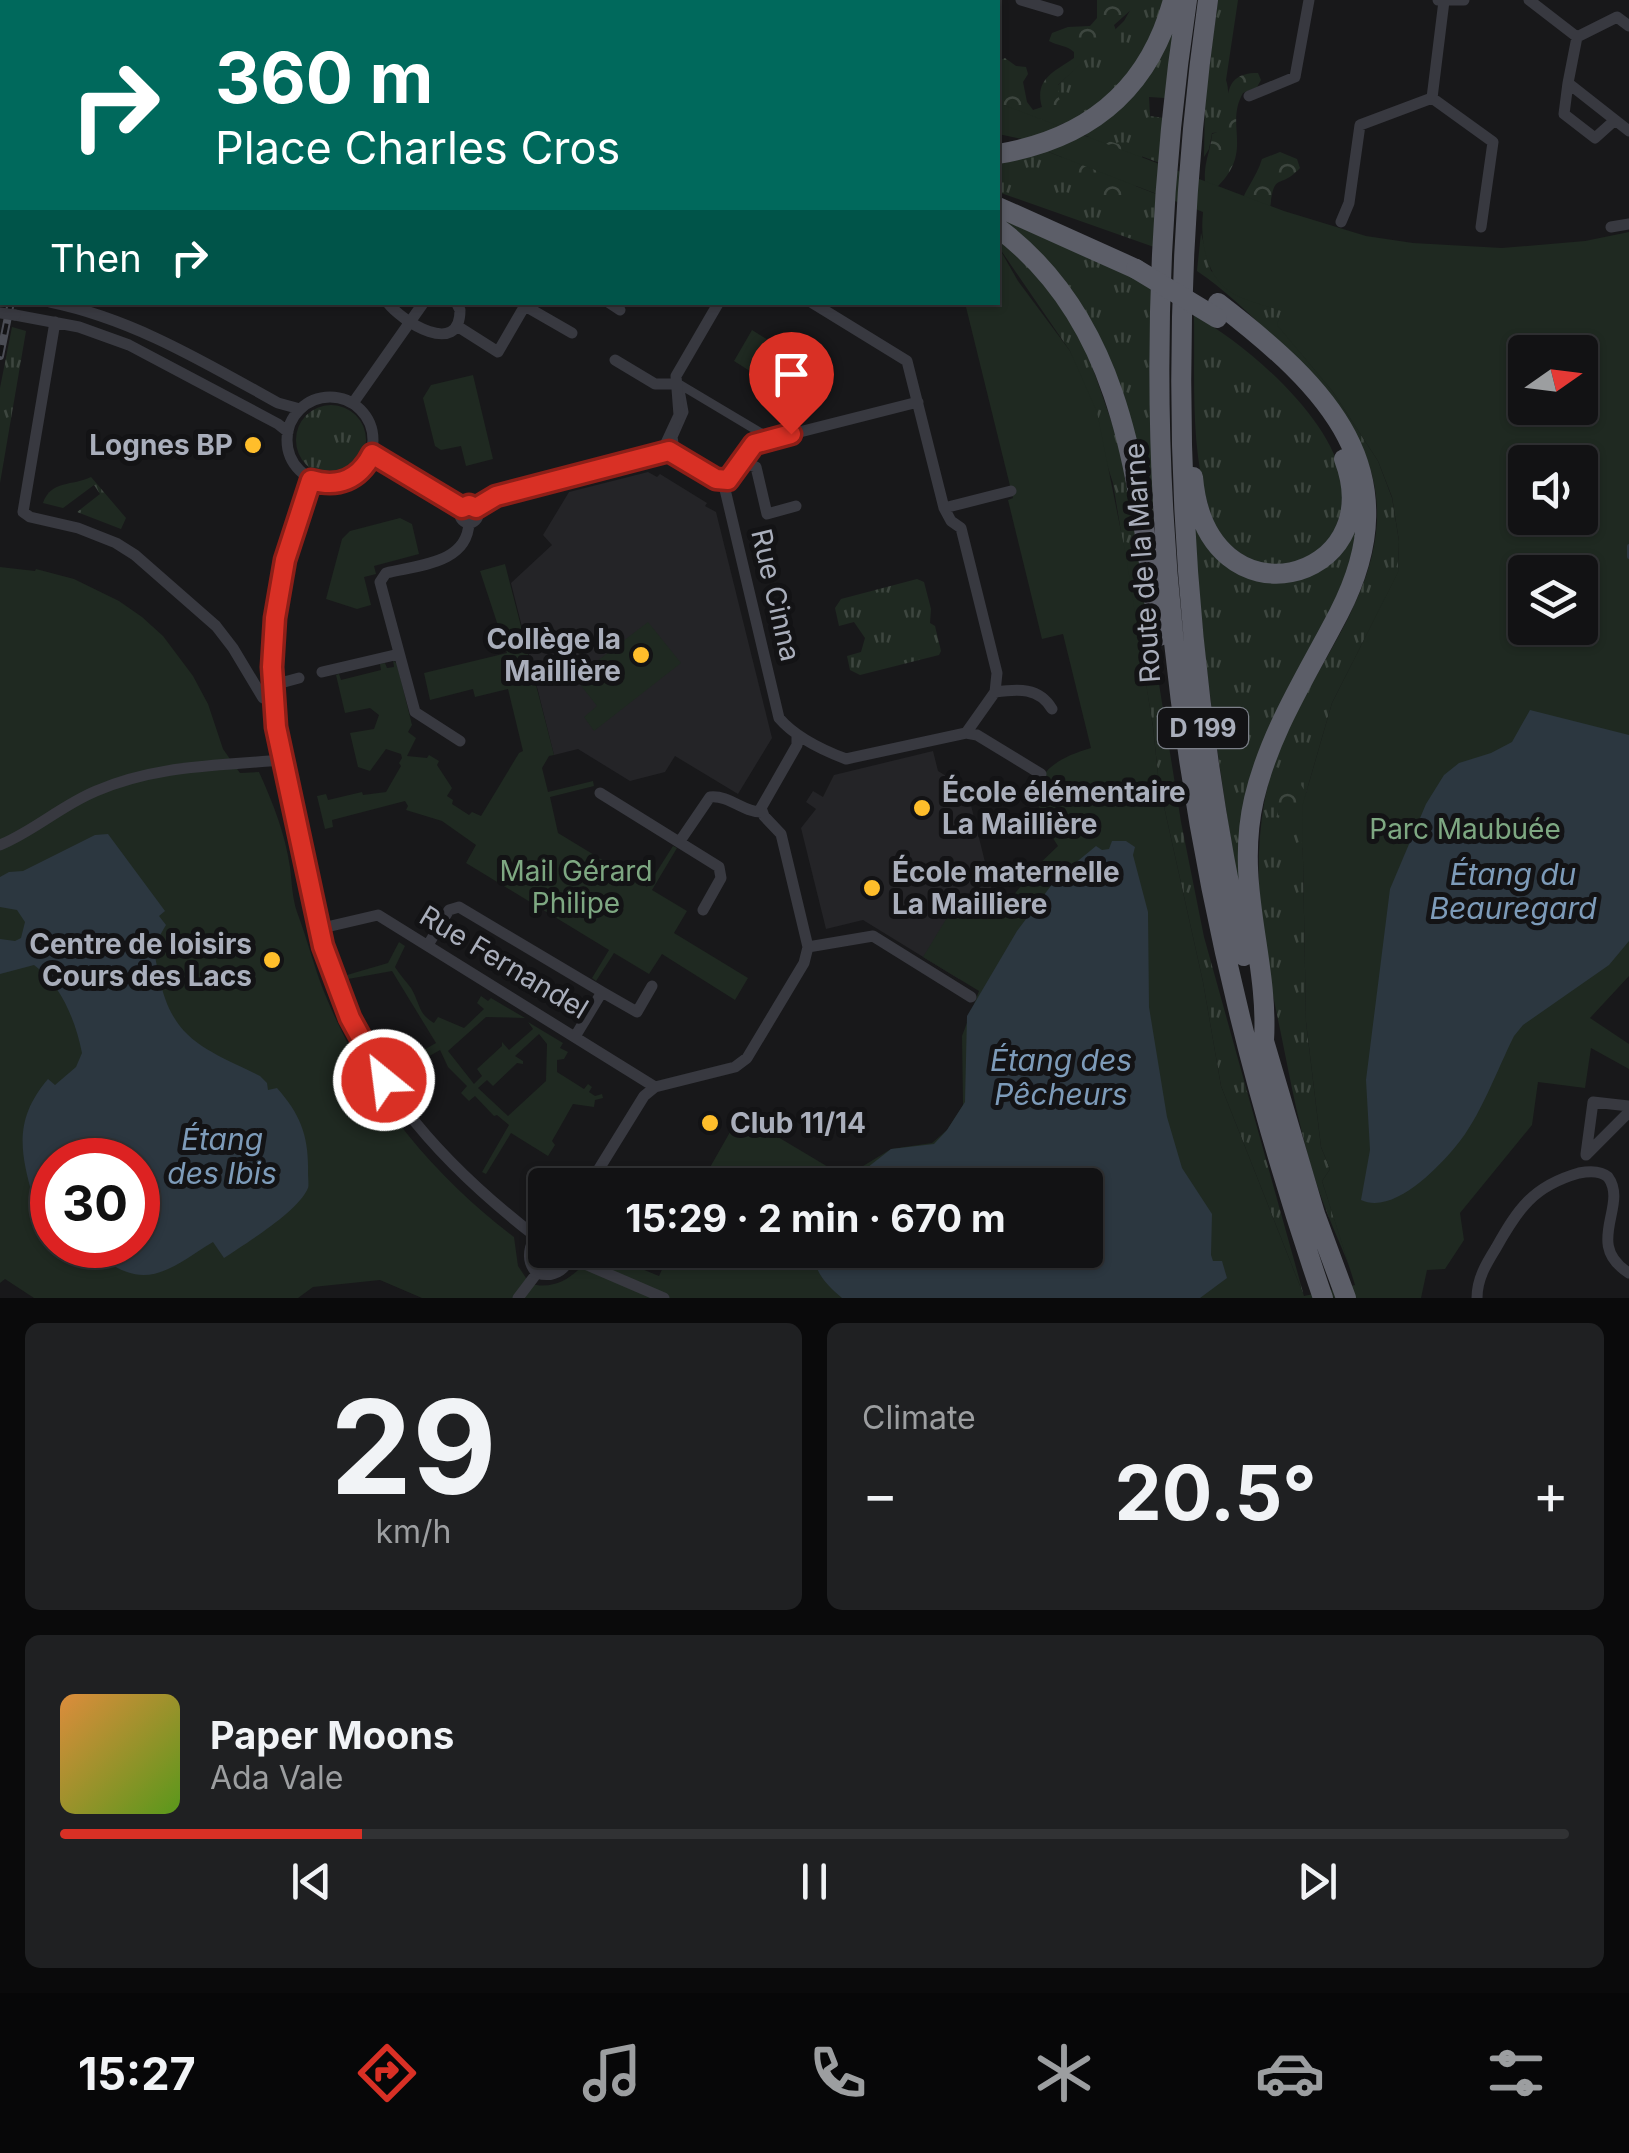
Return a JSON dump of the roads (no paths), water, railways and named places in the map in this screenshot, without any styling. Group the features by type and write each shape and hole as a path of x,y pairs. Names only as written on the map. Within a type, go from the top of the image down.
{"highway":[{"path":"1000,154 1066,135 1108,108 1142,71 1158,44 1173,0"},
{"name":"Route de la Marne","path":"1186,0 1175,221 1160,341 1166,579 1183,733 1226,969 1264,1114 1321,1294"},
{"name":"Route de la Marne","path":"1179,159 1208,0"},
{"path":"1000,197 1137,261 1218,311 1283,358 1330,409 1357,456 1368,502 1367,533 1358,572 1282,719 1253,804 1247,886 1266,1011 1264,1041"},
{"path":"1000,208 1107,253 1137,261"},
{"name":"Route de la Marne","path":"1175,221 1186,574 1203,732 1232,902 1264,1041"},
{"path":"1000,230 1062,292 1092,339 1116,395 1133,464 1183,799 1199,832"},
{"path":"1179,410 1190,441 1198,508 1214,541 1229,558 1252,571 1287,574 1314,565 1335,546 1347,524 1352,500 1350,477 1338,446 1320,416 1283,374 1218,311"},
{"name":"D 199","path":"1264,1041 1293,1143 1343,1290"}],"street":[{"path":"1021,0 1058,11"},
{"path":"1249,96 1295,77 1308,0"},
{"path":"1432,98 1441,1 1464,0"},
{"path":"1529,0 1577,37"},
{"path":"1577,37 1623,15 1629,26"},
{"path":"1577,37 1564,114 1596,138 1615,120"},
{"path":"1568,83 1629,131"},
{"path":"1341,222 1349,203 1360,126 1432,98"},
{"path":"1432,98 1493,142 1482,227"},
{"path":"1611,227 1629,224"},
{"path":"65,305 134,326 278,403 300,410"},
{"path":"390,305 410,323 438,335 452,332 457,326 458,305"},
{"path":"353,403 422,305"},
{"path":"457,326 498,352 525,305"},
{"path":"528,305 572,333"},
{"path":"612,305 620,310"},
{"path":"716,305 682,362 677,384 680,415 666,443 669,451 724,481 732,478 750,449 760,442 918,402"},
{"path":"816,305 907,361 944,508 951,521 961,528 997,673 996,692 966,733"},
{"path":"0,313 90,330 129,346 288,432"},
{"path":"54,322 23,512 30,518 105,538 135,555 208,617 233,648 263,698 274,701"},
{"path":"615,360 654,384 677,384 766,436 751,442 726,475 712,474 675,449 673,437 684,412 677,384"},
{"path":"320,398 342,398 353,403 362,410 373,431 372,454 366,466 347,481 335,484 311,480 291,460 288,432 300,410 320,398"},
{"path":"476,508 496,496 669,451"},
{"path":"372,454 462,508"},
{"path":"741,462 756,467 768,514 796,506"},
{"path":"311,480 280,585 273,685 281,760 318,929 350,1018 384,1080 408,1114 474,1188 528,1231"},
{"name":"Rue Cinna","path":"724,481 779,718 797,737"},
{"path":"944,508 1010,491"},
{"path":"462,508 476,508"},
{"path":"462,508 462,519 469,523"},
{"path":"469,523 476,519 476,508"},
{"path":"460,741 415,712 381,576 453,556 466,541 469,523"},
{"path":"322,672 399,654"},
{"path":"273,685 299,678"},
{"path":"996,692 1024,689 1046,698 1052,709"},
{"path":"761,812 798,745 797,737 846,759 966,733 978,735 1041,774"},
{"path":"0,845 93,792 124,780 174,767 281,760"},
{"path":"600,794 715,862 722,872 703,910"},
{"path":"600,1168 644,1096 655,1087 741,1064 804,963 808,947 782,834 761,812 752,812 724,797 710,797 680,841"},
{"path":"428,945 448,910 459,907 637,1012 652,986"},
{"name":"Rue Fernandel","path":"318,929 378,915 655,1087"},
{"path":"808,947 873,936 971,997"},
{"path":"576,1035 602,992"},
{"path":"1586,1172 1593,1102 1629,1109"},
{"path":"1586,1154 1629,1109"},
{"path":"1477,1298 1482,1273 1518,1208 1533,1194 1563,1178 1586,1172 1602,1172 1618,1190 1621,1206 1610,1246 1612,1256 1629,1273"},
{"path":"532,1268 537,1274"},
{"path":"537,1274 556,1274 561,1268"},
{"path":"602,1268 664,1298"},
{"path":"518,1298 537,1274"}],"water":[{"name":"Étang du Beauregard","path":"1530,710 1629,735 1629,941 1609,965 1523,1025 1473,1122 1438,1166 1400,1196 1373,1203 1361,1200 1370,1150 1366,1080 1390,889 1426,804 1444,775 1459,763 1512,742"},
{"name":"Étang des Ibis","path":"108,834 165,911 159,916 166,925 155,955 165,998 182,1029 208,1050 260,1076 268,1090 277,1088 298,1117 307,1148 308,1188 283,1217 224,1258 213,1242 172,1267 150,1274 117,1268 160,1268 160,1138 30,1138 30,1185 23,1135 30,1107 48,1079 55,1085 76,1067 82,1053 66,1005 44,973 34,965 0,974 0,939 21,938 25,922 17,910 0,907 0,877 23,871 95,835"},
{"name":"Étang des Pêcheurs","path":"1112,841 1126,841 1135,847 1133,855 1148,912 1149,1007 1167,1117 1182,1168 1212,1214 1211,1255 1213,1261 1222,1261 1227,1278 1200,1298 842,1298 817,1268 1103,1268 1103,1168 867,1168 891,1149 934,1144 947,1130 965,1102 967,1016 1017,931 1056,879 1096,846 1109,849"}],"waterway":[{"path":"1629,546 1629,557"}],"railway":[{"path":"0,356 10,305"}],"place":[{"name":"Lognes BP","path":"253,445"},
{"name":"Collège la Maillière","path":"641,655"},
{"name":"École élémentaire La Maillière","path":"922,808"},
{"name":"École maternelle La Mailliere","path":"872,888"},
{"name":"Centre de loisirs Cours des Lacs","path":"272,960"},
{"name":"Club 11/14","path":"710,1123"}],"park label":[{"name":"Parc Maubuée","path":"1465,829"},
{"name":"Mail Gérard Philipe","path":"576,887"}]}
